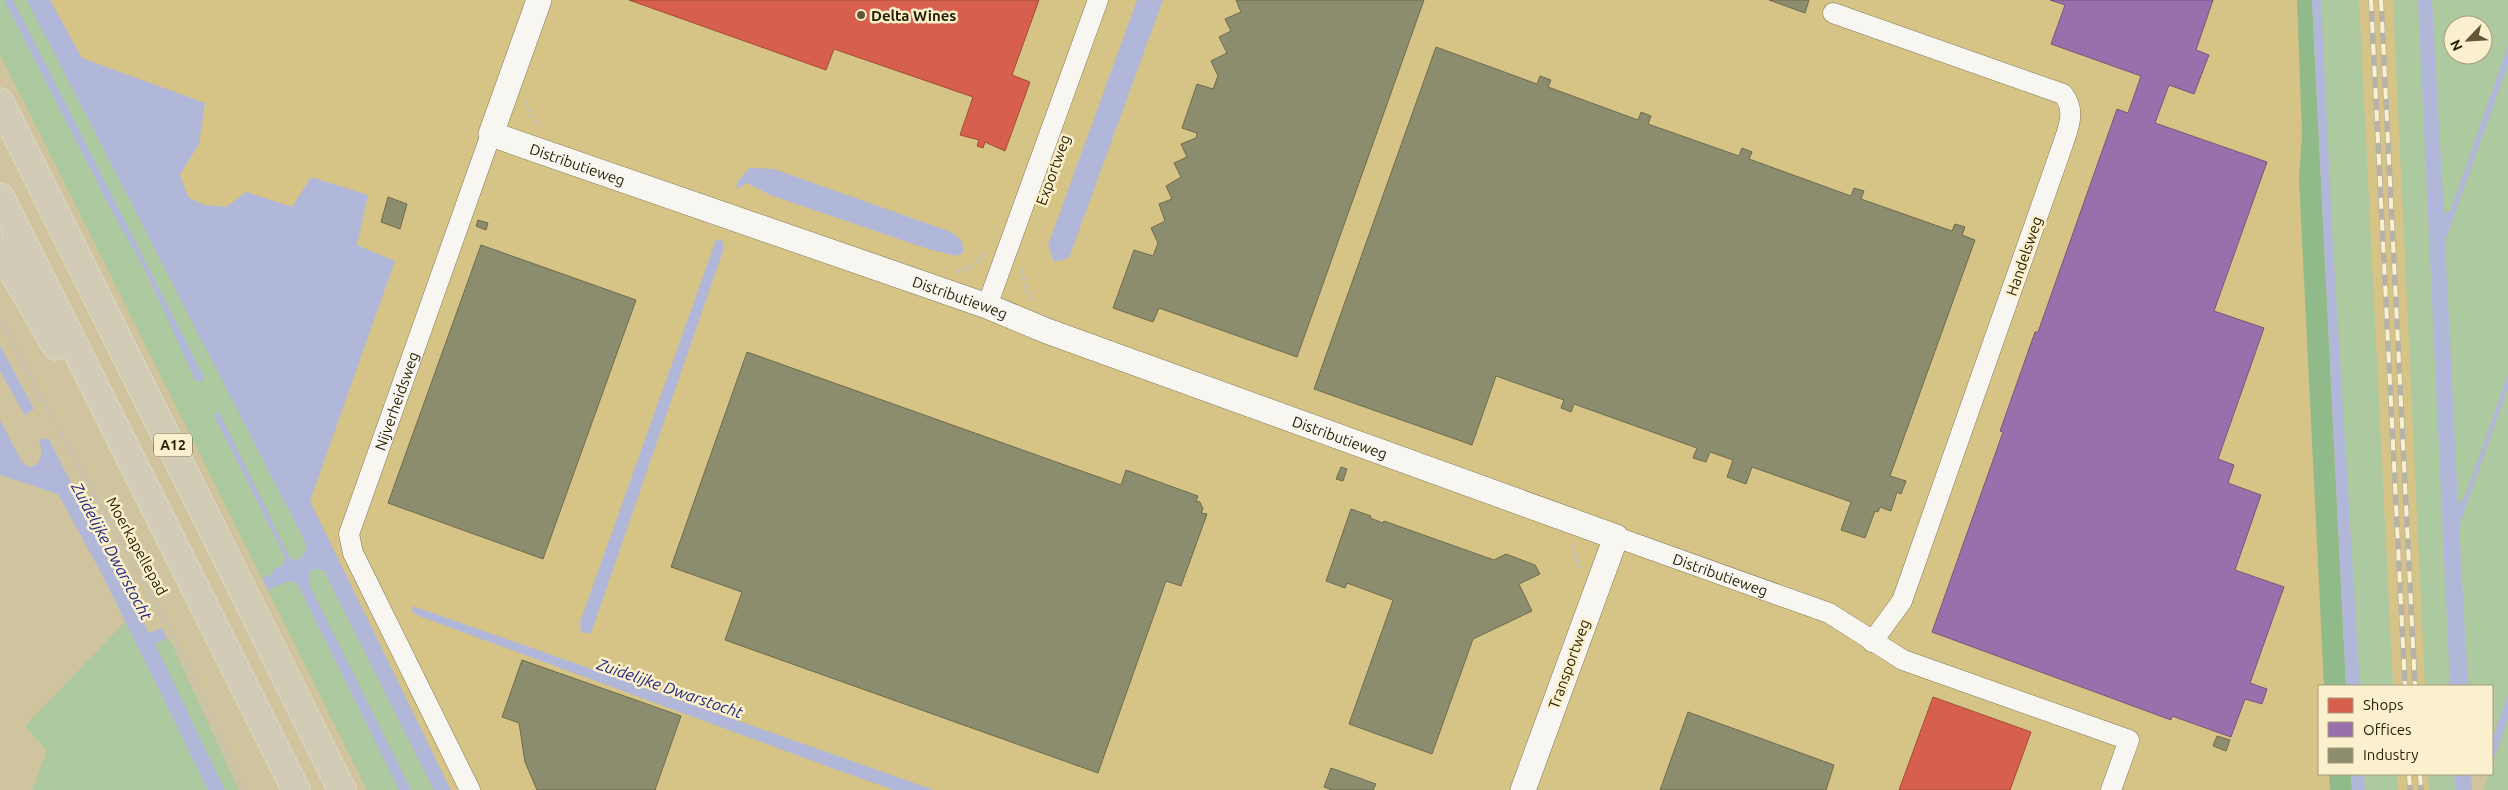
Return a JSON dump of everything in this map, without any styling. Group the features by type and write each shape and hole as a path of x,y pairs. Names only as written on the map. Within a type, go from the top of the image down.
{"highway":[{"name":"A12","path":"0,102 342,790"},
{"name":"A12","path":"0,197 296,790"},
{"name":"A12","path":"0,250 180,556"}],"street":[{"name":"Nijverheidsweg","path":"470,790 352,553 349,534 539,0"},
{"name":"Exportweg","path":"988,306 1015,255 1098,0"},
{"name":"Handelsweg","path":"1833,13 2063,94 2070,103 2072,114 1902,601 1872,642"},
{"name":"Distributieweg","path":"491,134 988,306 1047,331 1829,613 1872,642 1904,660 2129,740 2111,790"},
{"name":"Transportweg","path":"1523,790 1616,537"}],"path":[{"name":"Distributieweg","path":"525,98 529,113 544,130"},
{"name":"Distributieweg","path":"947,274 970,268 992,247 1015,255"},
{"path":"1015,255 1025,288 1038,306"},
{"name":"Moerkapellepad","path":"0,319 64,440 174,637 244,790"}],"shaded area":[{"path":"34,0 2307,0 2350,685 2318,685 2318,775 2356,775 2357,790 434,790"},
{"path":"2359,0 2393,0 2425,685 2393,685"},
{"path":"2397,775 2428,775 2429,790 2398,790"}],"green space":[{"path":"0,0 4,0 119,225 140,257 149,282 204,377 13,0 27,0 303,538 307,549 301,558 296,560 290,558 220,414 215,414 285,557 284,565 273,569 274,573 262,578 0,54"},
{"path":"2297,0 2312,0 2346,685 2324,685 2299,178 2302,134"},
{"path":"2321,0 2359,0 2393,685 2360,685 2333,245"},
{"path":"2393,0 2418,0 2450,685 2425,685"},
{"path":"2432,0 2508,0 2508,45 2451,210 2446,214 2444,213"},
{"path":"2508,65 2508,374 2468,488 2463,499 2458,503 2445,241"},
{"path":"2508,388 2508,694 2493,737 2493,685 2468,685 2459,526"},
{"path":"316,569 324,571 434,790 411,790 309,584 309,571"},
{"path":"288,581 297,582 399,790 367,790 268,590"},
{"path":"125,622 208,790 32,790 47,751 25,726"},
{"path":"167,638 170,640 239,790 225,790 154,644"},
{"path":"2508,718 2508,790 2483,790 2489,775 2493,775 2493,762"},
{"path":"2329,775 2351,775 2352,790 2330,790"},
{"path":"2364,775 2397,775 2398,790 2365,790"},
{"path":"2428,775 2454,775 2455,790 2429,790"}],"water":[{"path":"4,0 13,0 204,377 203,380 199,382 195,380 141,262 119,225"},
{"path":"27,0 50,0 82,58 205,103 199,144 180,175 188,197 204,205 226,207 246,192 292,207 311,177 368,195 357,245 395,261 310,501 451,790 434,790 324,571 316,569 309,571 309,584 411,790 399,790 297,583 288,581 268,590 262,578 274,573 273,569 284,565 285,557 214,415 218,412 290,558 296,560 301,558 307,549 303,538"},
{"path":"1137,0 1163,0 1069,258 1054,262 1048,245"},
{"path":"2312,0 2321,0 2333,245 2360,685 2346,685"},
{"path":"2418,0 2432,0 2444,214 2451,210 2508,45 2508,65 2445,241 2458,503 2463,499 2468,488 2508,374 2508,388 2459,526 2468,685 2450,685"},
{"path":"749,168 774,169 951,232 961,240 964,252 956,256 928,249 770,195 747,183 736,189 738,181"},
{"path":"722,239 724,248 591,633 581,633 580,622 716,240"},
{"path":"0,346 34,409 25,415 0,371"},
{"path":"0,420 22,462 29,467 38,464 42,451 39,440 48,438 149,633 162,628 167,638 155,644 225,790 208,790 103,576 58,494 0,475"},
{"path":"413,606 934,790 894,790 837,770 419,616 412,612"},
{"path":"2508,694 2508,718 2493,762 2493,737"},
{"path":"2351,775 2364,775 2365,790 2352,790"},
{"path":"2454,775 2471,775 2472,790 2455,790"}],"building: Shops":[{"path":"629,0 1039,0 1012,75 1030,82 1005,151 985,142 983,148 977,146 979,140 960,135 973,97 834,49 826,70"},
{"path":"1933,697 2031,732 2010,790 1899,790"}],"building: Offices":[{"path":"2050,0 2213,0 2196,50 2209,55 2194,94 2169,85 2155,123 2267,162 2214,311 2264,328 2218,459 2234,465 2228,483 2261,495 2235,570 2284,587 2250,683 2267,689 2262,704 2245,699 2231,737 2172,716 2171,720 1932,632 2003,432 2000,431 2035,332 2038,332 2117,109 2128,113 2141,76 2051,44 2065,5"}],"building: Industry":[{"path":"1236,0 1424,0 1297,357 1159,308 1153,322 1113,308 1134,250 1153,256 1158,243 1151,228 1165,221 1159,204 1172,199 1166,186 1181,177 1174,163 1187,157 1181,144 1196,138 1197,133 1182,128 1197,84 1213,89 1218,76 1211,61 1227,53 1219,37 1231,31 1225,19 1241,12"},
{"path":"1769,0 1809,0 1805,13"},
{"path":"1436,47 1537,84 1540,76 1551,80 1548,87 1638,120 1641,112 1651,116 1648,124 1739,156 1742,148 1752,152 1749,159 1851,196 1854,188 1864,191 1861,199 1952,231 1955,224 1965,227 1962,235 1975,240 1890,476 1906,481 1901,494 1897,492 1891,511 1880,507 1878,512 1875,511 1865,538 1841,530 1851,502 1752,467 1746,484 1727,477 1733,460 1710,452 1706,462 1693,458 1697,448 1574,404 1571,412 1561,408 1564,400 1496,376 1472,445 1314,389"},
{"path":"388,197 407,204 400,229 381,222"},
{"path":"478,220 488,223 486,230 476,226"},
{"path":"481,245 636,300 543,559 388,503"},
{"path":"747,352 1121,485 1126,470 1198,496 1196,501 1200,502 1203,509 1201,513 1207,514 1181,586 1166,581 1098,773 725,640 742,592 671,567"},
{"path":"1341,467 1347,469 1343,481 1336,479"},
{"path":"1351,509 1371,516 1370,518 1383,523 1384,521 1494,560 1506,554 1535,565 1540,574 1519,584 1532,611 1473,639 1432,754 1349,724 1393,600 1347,583 1345,588 1326,581"},
{"path":"522,660 681,716 655,790 537,790 525,762 519,723 502,717"},
{"path":"1688,712 1834,765 1826,790 1660,790"},
{"path":"2217,736 2230,740 2226,751 2213,746"},
{"path":"1331,768 1376,784 1373,790 1332,790 1324,787"}],"railway":[{"path":"2371,0 2405,685"},
{"path":"2381,0 2415,685"},
{"path":"2409,775 2410,790"},
{"path":"2420,775 2421,790"}],"place":[{"name":"Delta Wines","path":"861,15"}],"water label":[{"name":"Zuidelijke Dwarstocht","path":"112,551"},
{"name":"Zuidelijke Dwarstocht","path":"670,688"}]}
